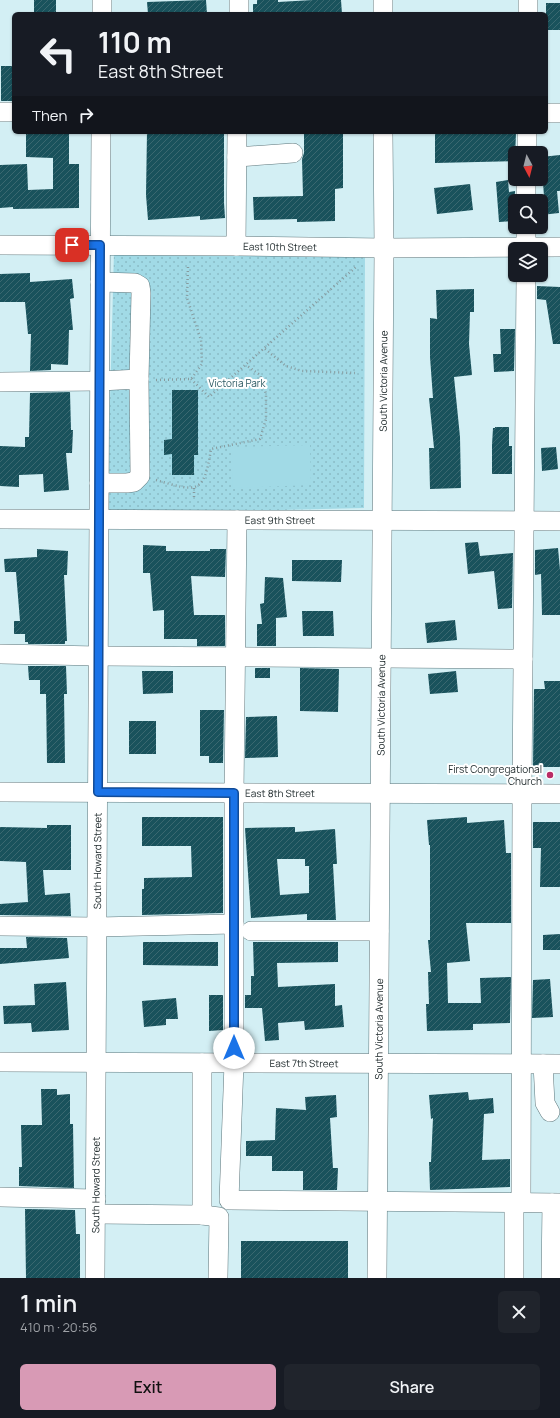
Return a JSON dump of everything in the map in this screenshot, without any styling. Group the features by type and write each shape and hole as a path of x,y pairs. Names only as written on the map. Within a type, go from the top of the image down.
{"street":[{"path":"102,0 102,12"},
{"path":"239,12 240,0"},
{"path":"383,0 383,12"},
{"path":"528,0 528,12"},
{"path":"0,112 12,112"},
{"path":"548,113 560,113"},
{"name":"South Howard Street","path":"95,1278 101,134"},
{"path":"236,246 237,134"},
{"name":"South Victoria Avenue","path":"377,1278 381,793 380,657 384,248 383,134"},
{"path":"527,134 527,146"},
{"path":"237,157 293,153"},
{"name":"East 10th Street","path":"0,245 508,248"},
{"name":"East 10th Street","path":"548,247 560,247"},
{"path":"99,483 134,482 140,476 139,380 141,293 140,286 135,283 100,282"},
{"path":"514,1278 521,1064 526,282"},
{"path":"0,382 139,380"},
{"name":"East 9th Street","path":"0,519 560,522"},
{"path":"236,520 234,793 242,928 234,1063 229,1200 556,1203 551,1278"},
{"path":"0,654 523,659"},
{"name":"East 8th Street","path":"0,792 560,794"},
{"path":"0,926 379,931"},
{"name":"East 7th Street","path":"0,1062 551,1064"},
{"path":"202,1063 202,1215"},
{"path":"550,1112 545,1103 551,1064"},
{"path":"0,1197 96,1207 219,1217 218,1278"}],"path":[{"path":"188,266 187,298 201,340 202,348 202,364 191,380"},
{"path":"139,380 191,380 209,397 356,267"},
{"path":"265,349 286,366 302,371 355,373"},
{"path":"140,476 181,487 194,488 202,482 206,474 211,449 260,439 266,419 266,394 260,375 246,365"},
{"path":"194,488 194,499"}],"green space":[{"name":"Victoria Park","path":"114,252 365,253 364,508 107,512"},
{"path":"310,445 311,485 233,488 232,447"}],"building":[{"path":"34,0 56,0 56,12 34,12"},
{"path":"206,0 207,12 148,12 147,2"},
{"path":"257,0 278,0 278,2 341,0 342,12 253,12 253,4 257,4"},
{"path":"546,3 560,3 560,30 548,30 548,12 546,12"},
{"path":"1,66 12,66 12,101 1,101"},
{"path":"26,134 69,134 69,164 79,164 79,208 0,208 0,165 27,164 28,190 53,189 53,158 26,157"},
{"path":"147,134 224,134 225,218 200,220 200,216 148,220 146,195"},
{"path":"304,134 343,134 343,188 335,189 335,221 297,222 297,219 254,220 253,197 303,196 302,159 304,153"},
{"path":"435,134 516,134 516,146 508,146 508,161 435,163"},
{"path":"560,155 560,191 557,191 559,213 548,214 548,194 544,194 543,186 548,186 548,156"},
{"path":"508,180 509,192 515,191 515,194 508,194 508,221 499,222 496,182"},
{"path":"470,184 473,210 437,214 434,188"},
{"path":"30,273 30,282 72,279 74,298 70,299 73,330 69,330 68,365 51,364 51,370 30,371 31,334 28,334 25,302 0,302 0,274"},
{"path":"537,286 560,287 560,344 553,344 546,300 537,299"},
{"path":"474,289 474,312 470,312 469,344 472,375 454,377 460,437 461,488 430,489 429,448 434,448 429,398 433,398 430,357 430,318 437,319 436,290"},
{"path":"500,329 515,329 514,371 494,372 493,354 501,354"},
{"path":"172,390 198,390 198,455 194,455 194,475 172,475 172,454 164,455 164,440 172,439"},
{"path":"70,392 71,430 73,430 72,453 66,453 69,490 44,492 43,474 19,475 19,487 0,486 0,446 25,447 25,437 29,437 30,393"},
{"path":"509,427 509,446 512,446 512,474 492,474 493,428"},
{"path":"556,447 558,469 542,471 541,448"},
{"path":"478,542 480,556 513,553 512,608 498,609 494,571 468,574 465,543"},
{"path":"143,545 166,546 166,551 210,551 210,549 226,549 225,577 191,576 194,615 225,615 225,646 197,646 197,639 164,639 164,610 153,611 150,573 143,573"},
{"path":"558,548 560,570 560,615 542,615 541,574 535,575 535,550"},
{"path":"37,549 68,551 67,575 64,575 67,641 65,641 65,644 28,644 28,642 25,642 25,634 14,634 14,621 20,621 16,572 5,572 4,559 37,557"},
{"path":"292,560 342,560 341,582 292,581"},
{"path":"265,577 283,578 287,617 276,618 276,646 257,646 257,624 262,624 260,604 264,603"},
{"path":"302,611 333,611 334,636 303,636"},
{"path":"455,620 457,640 427,643 425,623"},
{"path":"28,666 66,666 67,694 64,694 65,763 47,763 46,694 40,694 40,680 29,680"},
{"path":"255,668 270,668 270,678 255,678"},
{"path":"300,668 339,669 338,712 300,711"},
{"path":"142,671 173,671 173,693 143,694"},
{"path":"456,671 458,692 430,694 428,674"},
{"path":"544,681 560,681 560,767 533,767 534,689 545,689"},
{"path":"200,710 224,710 223,763 209,763 209,756 200,756"},
{"path":"277,716 278,757 245,758 246,717"},
{"path":"129,721 156,721 156,754 129,754"},
{"path":"142,817 223,817 223,913 142,915 142,889 144,889 144,878 192,877 191,846 142,846"},
{"path":"467,817 467,823 504,820 506,853 511,853 511,923 466,923 470,961 447,963 448,1003 481,1003 480,978 511,977 510,1023 473,1024 473,1030 427,1031 426,1004 429,1004 428,972 431,972 428,940 430,940 430,845 427,820"},
{"path":"533,822 560,822 560,887 540,887 541,848 533,848"},
{"path":"47,825 71,825 71,870 43,870 45,895 70,893 71,916 0,915 0,904 28,902 26,862 0,861 0,827 47,828"},
{"path":"295,827 295,832 335,829 337,864 333,864 336,920 307,920 307,914 251,918 245,828","holes":["277,859 305,859 305,866 309,866 309,893 280,895"]},
{"path":"560,934 560,950 543,950 543,935"},
{"path":"26,937 67,938 69,958 0,964 0,948 27,948"},
{"path":"143,942 218,942 218,966 143,965"},
{"path":"253,942 338,942 338,962 277,963 278,987 335,984 335,1006 342,1005 344,1027 305,1030 304,1021 278,1023 279,1040 265,1041 262,1008 245,1008 245,995 251,995 251,976 254,976"},
{"path":"550,979 553,1017 532,1018 533,980"},
{"path":"66,982 69,1030 32,1032 31,1023 4,1024 3,1006 35,1005 34,984"},
{"path":"209,995 223,995 223,1030 209,1031"},
{"path":"176,998 178,1019 166,1019 166,1025 144,1027 142,1001"},
{"path":"41,1089 57,1089 57,1095 70,1094 70,1124 73,1124 74,1188 19,1186 19,1167 22,1167 21,1125 42,1125"},
{"path":"468,1092 469,1100 493,1098 494,1113 484,1114 482,1160 510,1159 510,1187 430,1190 429,1162 431,1162 433,1118 431,1119 429,1095"},
{"path":"336,1095 337,1117 330,1118 333,1168 338,1168 337,1190 303,1190 303,1171 272,1171 272,1156 246,1156 246,1141 275,1140 276,1108 306,1110 305,1097"},
{"path":"25,1209 75,1210 76,1234 80,1234 80,1278 26,1278"},
{"path":"241,1241 348,1241 348,1278 241,1278"}],"place":[{"name":"First Congregational Church","path":"550,775"}],"route":[{"path":"72,245 100,245 98,792 234,793 234,1048"}]}
